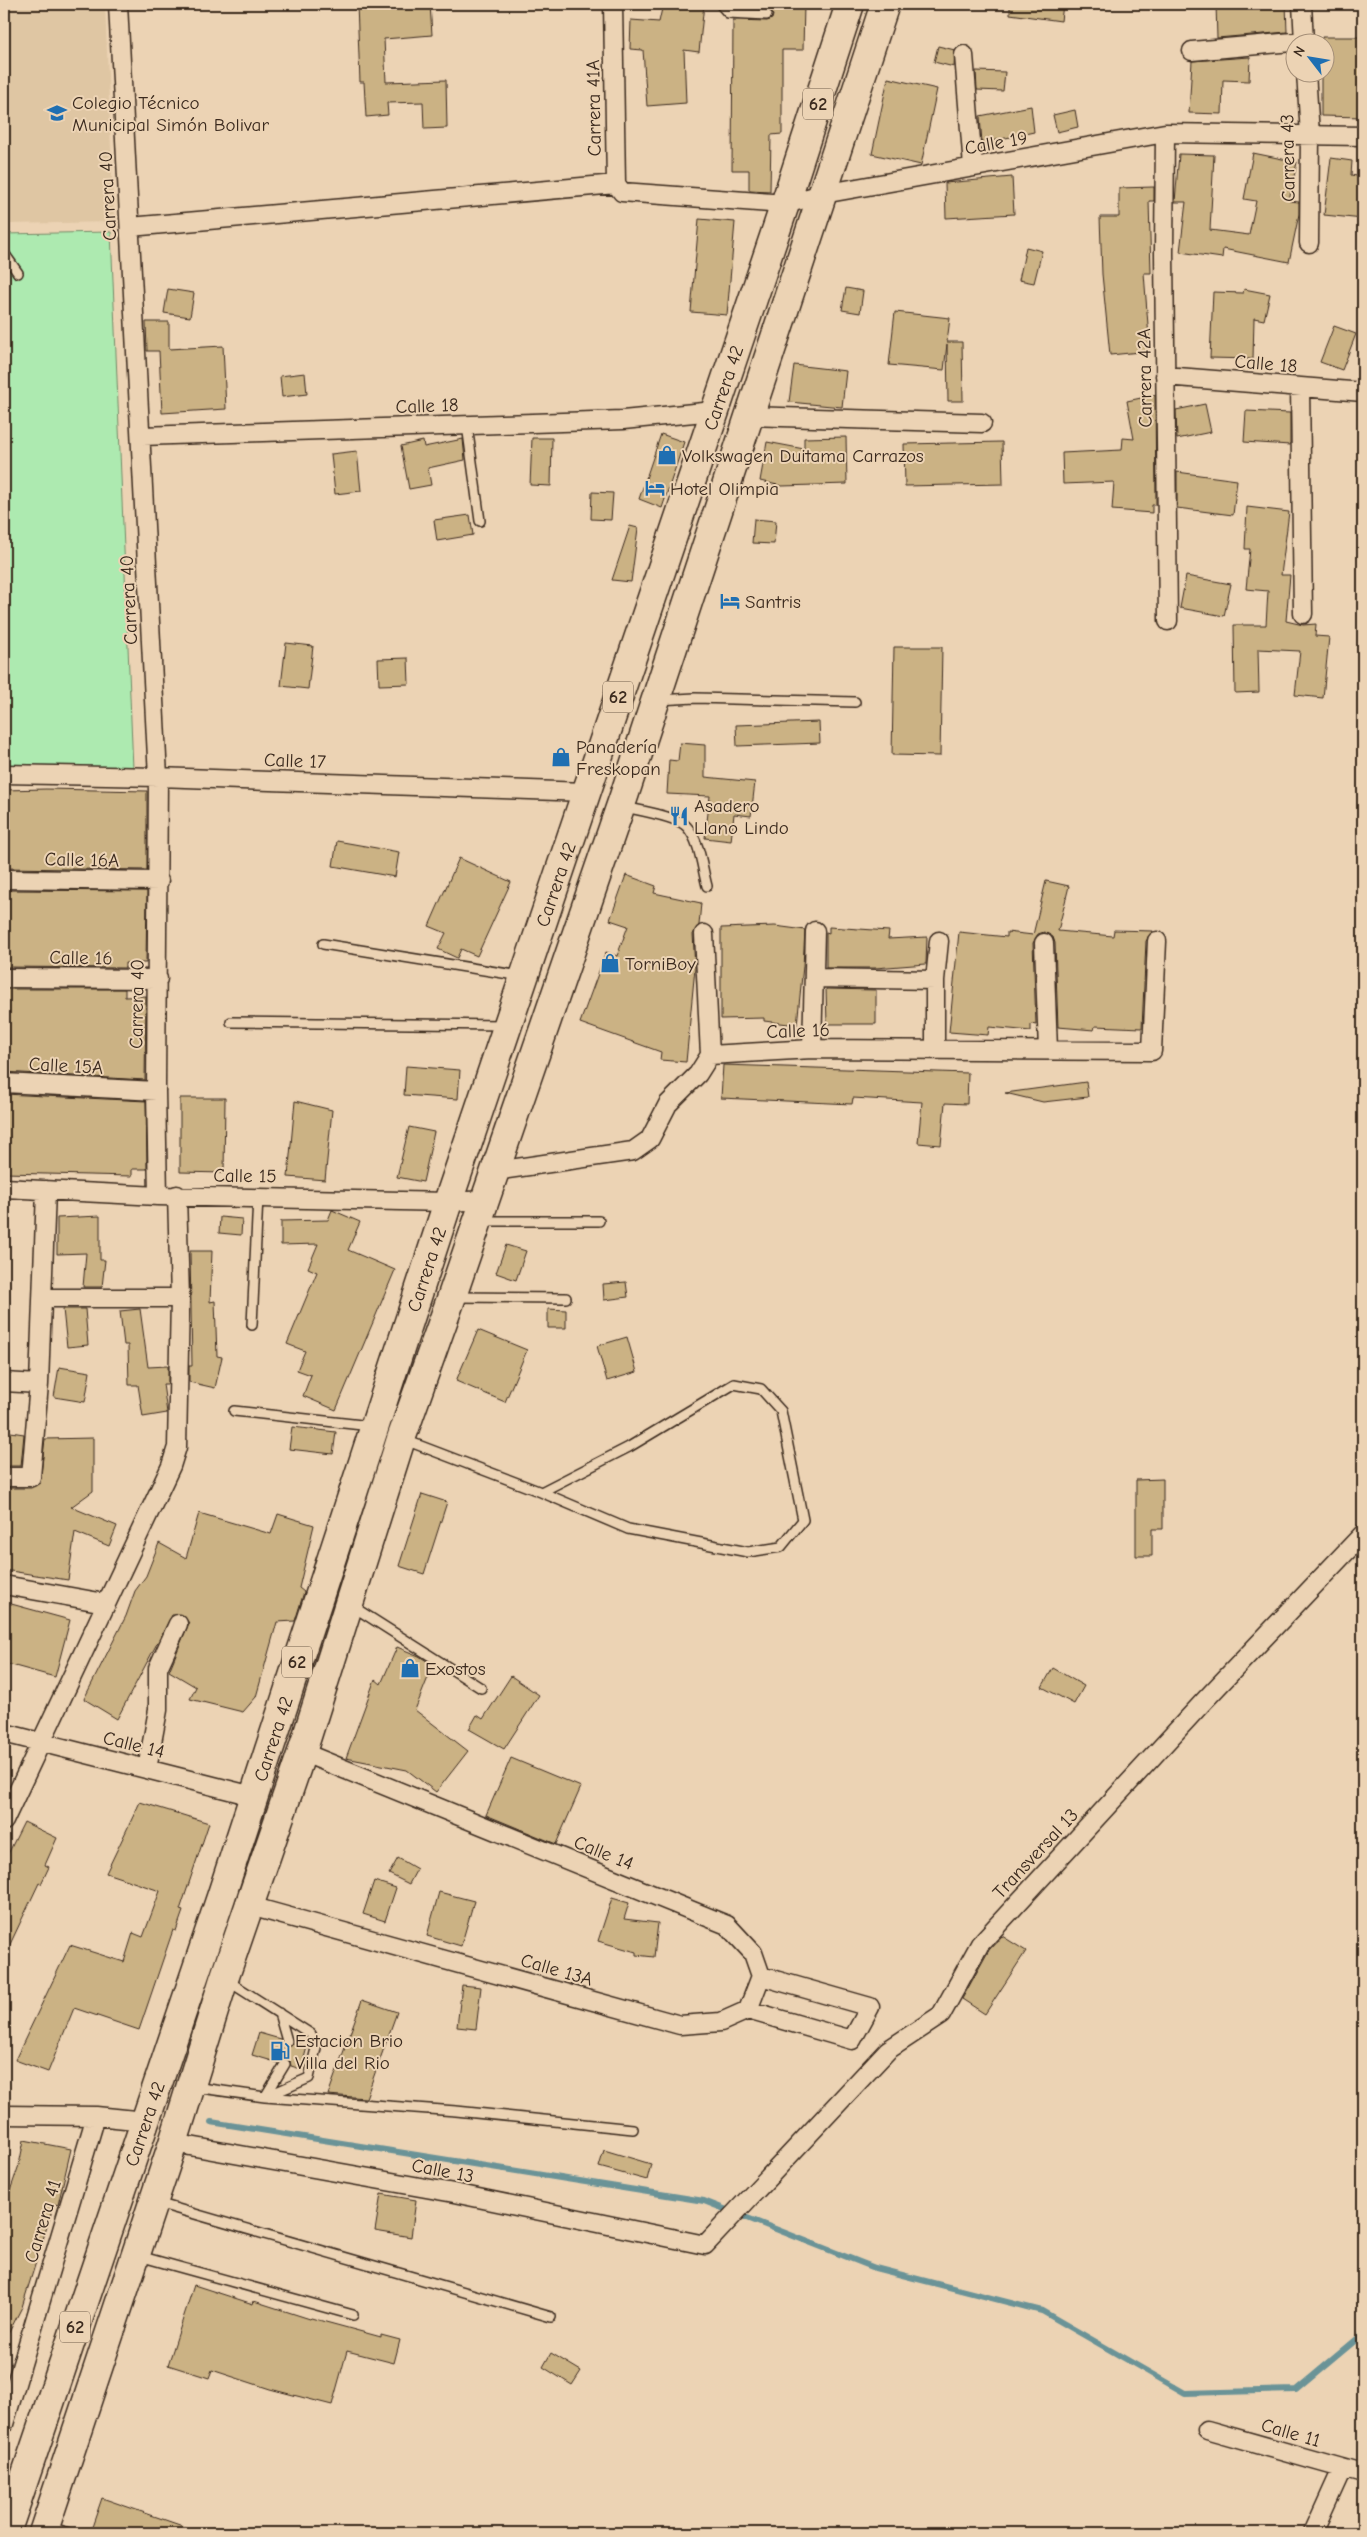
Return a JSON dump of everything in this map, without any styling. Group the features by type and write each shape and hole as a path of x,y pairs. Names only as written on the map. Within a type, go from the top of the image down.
{"highway":[{"name":"Carrera 42","path":"6,2533 14,2482 144,2121 448,1202 785,204 850,4"},
{"name":"Carrera 42","path":"53,2531 135,2255 173,2143 224,1979 302,1752 401,1439 621,806 885,4"}],"street":[{"name":"Carrera 40","path":"118,4 142,436 158,777 159,881 156,1091 158,1196"},
{"name":"Carrera 41A","path":"613,4 616,184"},
{"path":"1302,4 1303,32"},
{"path":"1192,51 1284,44"},
{"path":"964,55 972,167"},
{"name":"Carrera 43","path":"1307,82 1310,135 1309,242"},
{"name":"Calle 19","path":"616,184 622,192 639,195 785,204 823,194 1165,133 1363,136"},
{"name":"Carrera 42A","path":"1165,133 1168,621"},
{"path":"130,227 616,184"},
{"name":"Calle 18","path":"1166,376 1363,392"},
{"path":"1300,387 1303,614"},
{"name":"Calle 18","path":"142,436 623,420 714,410"},
{"path":"749,416 982,423"},
{"name":"Calle 17","path":"4,774 158,777 586,792"},
{"name":"Calle 16A","path":"4,879 159,881"},
{"path":"812,1050 815,931"},
{"path":"495,1171 633,1151 650,1139 668,1104 698,1074 710,1055 704,934"},
{"path":"935,1050 935,980 939,941"},
{"name":"Calle 16","path":"710,1055 812,1050 1152,1051 1157,941"},
{"path":"1044,943 1048,1050"},
{"name":"Calle 16","path":"4,978 158,979"},
{"path":"814,978 935,980"},
{"name":"Calle 15A","path":"4,1083 156,1091"},
{"name":"Calle 15","path":"4,1188 158,1196 448,1202 482,1210"},
{"path":"4,1477 31,1477 39,1384 46,1190"},
{"path":"4,1822 105,1603 171,1466 178,1447 180,1298 177,1195"},
{"path":"43,1298 180,1298"},
{"path":"4,1382 39,1384"},
{"name":"Transversal 13","path":"705,2245 888,2050 941,2015 980,1944 1205,1700 1363,1534"},
{"path":"4,1586 105,1603"},
{"path":"147,1769 158,1710 158,1668 178,1624"},
{"name":"Calle 14","path":"4,1733 253,1796"},
{"name":"Calle 14","path":"302,1752 727,1925 753,1954 762,1976"},
{"name":"Calle 13A","path":"250,1906 680,2025 721,2022 748,2010"},
{"path":"762,1976 870,2006 852,2040 748,2010 762,1976"},
{"path":"4,2116 96,2116 144,2121"},
{"name":"Carrera 41","path":"4,2424 96,2116"},
{"name":"Calle 13","path":"173,2143 454,2193 705,2245"},
{"name":"Calle 11","path":"1207,2430 1363,2474"},
{"path":"1313,2533 1342,2469"}],"lane":[{"path":"720,4 728,13 767,15"},
{"path":"4,253 18,273"},
{"path":"467,425 480,521"},
{"path":"656,701 695,698 855,702"},
{"path":"621,806 650,812 686,825 694,836 707,886"},
{"path":"323,944 524,976"},
{"path":"231,1022 508,1026"},
{"path":"252,1324 258,1197"},
{"path":"482,1210 599,1221"},
{"path":"452,1296 566,1298"},
{"path":"401,1439 542,1492 628,1529 748,1552 781,1547 803,1520 781,1410 761,1390 734,1384 629,1446 542,1492"},
{"path":"234,1411 374,1427"},
{"path":"350,1604 481,1688"},
{"path":"224,1979 311,2034 316,2048 309,2078 266,2097"},
{"path":"279,2013 287,2041"},
{"path":"266,2097 285,2064"},
{"path":"191,2086 266,2097 456,2111 633,2129"},
{"path":"153,2202 551,2316"},
{"path":"135,2255 353,2315"}],"shaded area":[{"name":"Colegio Técnico Municipal Simón Bolivar","path":"4,4 105,4 114,222 4,224"}],"green space":[{"path":"111,232 133,769 4,766 4,234"}],"building":[{"path":"357,4 430,4 432,35 384,39 386,82 446,80 447,128 424,129 423,102 387,103 388,115 366,117 364,82 360,82"},
{"path":"663,4 704,4 699,52 684,50 686,103 647,106 643,50 630,49 631,20 659,22"},
{"path":"733,4 804,4 803,50 782,50 782,134 771,135 770,191 749,190 749,170 732,170 733,20 767,21 772,19 773,15 768,9 733,7"},
{"path":"1010,4 1063,4 1061,21 1010,14"},
{"path":"1216,4 1286,4 1287,32 1217,38"},
{"path":"1334,37 1363,37 1363,117 1321,116 1321,82 1334,82"},
{"path":"938,46 955,50 954,67 934,62"},
{"path":"1250,57 1249,81 1223,80 1222,114 1189,113 1192,61"},
{"path":"976,71 1005,72 1003,91 977,90"},
{"path":"888,78 937,89 921,165 872,154"},
{"path":"1031,106 1034,132 982,143 980,116"},
{"path":"1075,110 1078,127 1057,132 1053,115"},
{"path":"1253,153 1297,162 1289,201 1299,202 1299,214 1289,262 1223,249 1222,258 1180,252 1186,202 1175,202 1179,154 1214,155 1210,230 1249,235 1256,201 1244,199"},
{"path":"1331,158 1352,161 1351,175 1363,177 1363,219 1324,215"},
{"path":"1012,177 1014,214 946,218 945,183"},
{"path":"1154,187 1154,201 1149,201 1151,273 1144,273 1150,351 1110,355 1102,274 1100,217 1119,217 1119,188"},
{"path":"699,219 735,222 727,315 691,312"},
{"path":"1026,247 1042,251 1034,283 1019,280"},
{"path":"846,288 863,291 860,313 842,310"},
{"path":"168,289 194,293 190,317 164,313"},
{"path":"1244,289 1270,294 1264,320 1254,318 1253,359 1210,358 1213,292 1243,293"},
{"path":"895,312 950,318 947,342 962,342 963,401 948,401 947,344 944,370 889,365"},
{"path":"146,322 169,322 169,349 223,346 226,409 162,413 159,351 147,351"},
{"path":"1334,326 1356,334 1342,370 1320,362"},
{"path":"794,365 846,371 842,407 789,402"},
{"path":"305,373 307,394 282,397 280,376"},
{"path":"1155,395 1156,505 1152,505 1152,513 1112,510 1114,482 1063,484 1062,453 1122,450 1123,438 1134,439 1127,401"},
{"path":"1205,404 1211,432 1177,439 1176,410"},
{"path":"1246,411 1290,413 1290,445 1244,442"},
{"path":"661,434 684,442 662,508 639,499"},
{"path":"846,437 847,484 782,486 760,481 767,442 804,449 804,438"},
{"path":"532,438 552,438 551,486 530,485"},
{"path":"463,439 465,460 428,468 431,485 409,489 401,446 423,441 424,447"},
{"path":"1002,442 1003,484 905,486 904,444"},
{"path":"357,451 361,491 335,494 331,454"},
{"path":"1177,472 1237,480 1233,515 1177,508"},
{"path":"592,492 613,493 611,520 591,519"},
{"path":"1247,507 1289,512 1281,575 1290,575 1286,621 1303,625 1316,624 1315,636 1329,637 1323,698 1295,695 1300,651 1258,649 1259,692 1235,693 1234,625 1266,625 1268,591 1246,589 1250,549 1245,549"},
{"path":"470,515 473,535 437,541 434,520"},
{"path":"754,519 776,521 774,544 752,543"},
{"path":"630,526 638,528 631,582 612,580"},
{"path":"1186,576 1231,584 1224,616 1180,608"},
{"path":"286,643 313,646 308,689 281,686"},
{"path":"894,647 942,647 940,756 892,755"},
{"path":"408,658 409,684 379,685 378,659"},
{"path":"819,722 820,743 737,746 736,725"},
{"path":"680,743 705,745 705,777 755,782 751,816 734,814 731,841 705,838 710,796 667,794 669,760 678,761"},
{"path":"4,790 147,791 147,870 4,868"},
{"path":"337,841 399,852 395,877 333,866"},
{"path":"459,858 511,882 477,956 461,949 457,958 438,949 446,933 429,926"},
{"path":"626,875 656,886 654,893 701,903 699,925 693,934 695,968 686,1062 660,1060 661,1052 580,1023 606,952 617,956 628,926 610,920"},
{"path":"1046,881 1069,886 1058,931 1113,936 1114,930 1153,931 1146,941 1142,1028 1095,1026 1094,1030 1058,1027 1055,943 1053,937 1044,932 1038,934 1033,943 1036,1025 1031,1024 1031,1031 989,1027 988,1035 949,1032 959,932 1007,937 1007,932 1033,935"},
{"path":"4,890 147,891 146,963 125,963 125,968 4,967"},
{"path":"775,926 805,930 797,1025 764,1021 764,1018 721,1019 721,928"},
{"path":"829,927 889,931 888,939 927,937 926,964 875,968 826,968 826,932 829,933"},
{"path":"4,989 125,989 125,997 146,996 145,1080 4,1072"},
{"path":"826,989 876,990 876,1024 827,1024"},
{"path":"723,1065 968,1073 967,1104 945,1103 941,1145 918,1143 922,1102 853,1098 852,1104 721,1098"},
{"path":"406,1066 460,1070 458,1099 404,1095"},
{"path":"1086,1082 1088,1097 1043,1102 1005,1093"},
{"path":"4,1094 146,1101 147,1169 132,1169 132,1176 4,1173"},
{"path":"180,1098 225,1098 224,1173 180,1172"},
{"path":"295,1101 332,1110 325,1180 288,1177"},
{"path":"409,1127 434,1132 423,1182 397,1177"},
{"path":"332,1210 360,1222 348,1250 395,1270 336,1410 303,1396 311,1375 297,1370 305,1351 287,1344 317,1272 308,1268 318,1244 281,1245 281,1221 328,1220"},
{"path":"100,1216 100,1260 105,1260 102,1287 83,1287 86,1253 57,1254 57,1218"},
{"path":"220,1217 242,1219 241,1235 219,1233"},
{"path":"506,1245 526,1251 516,1280 496,1273"},
{"path":"190,1251 212,1251 210,1302 215,1301 217,1356 222,1357 215,1388 189,1382 189,1366 192,1366"},
{"path":"626,1282 628,1297 604,1300 603,1284"},
{"path":"63,1309 85,1309 88,1345 67,1347"},
{"path":"140,1309 148,1367 168,1366 168,1384 163,1384 167,1413 143,1417 138,1385 129,1385 128,1345 124,1345 120,1311"},
{"path":"548,1309 566,1310 566,1328 548,1328"},
{"path":"478,1330 527,1350 505,1402 456,1381"},
{"path":"627,1337 637,1372 607,1381 597,1346"},
{"path":"59,1367 90,1372 85,1402 54,1397"},
{"path":"292,1427 336,1432 333,1454 289,1449"},
{"path":"4,1431 24,1434 21,1466 4,1466"},
{"path":"93,1438 93,1491 71,1507 117,1526 109,1546 75,1532 68,1580 4,1570 4,1488 31,1488 40,1483 45,1439"},
{"path":"1163,1479 1163,1529 1152,1529 1152,1556 1136,1556 1136,1480"},
{"path":"422,1494 447,1502 424,1574 399,1566"},
{"path":"199,1513 271,1534 278,1514 314,1525 299,1588 304,1592 295,1621 277,1622 256,1697 243,1712 190,1699 196,1687 169,1671 189,1623 183,1615 172,1615 117,1719 84,1699 126,1616 135,1591 146,1576 159,1543 186,1558"},
{"path":"4,1602 70,1620 55,1677 4,1663"},
{"path":"397,1647 419,1656 433,1665 415,1710 468,1751 436,1792 407,1770 346,1758 375,1679 381,1684"},
{"path":"1053,1668 1084,1686 1074,1704 1042,1687"},
{"path":"511,1676 539,1695 504,1749 469,1729 477,1715 483,1719"},
{"path":"511,1758 581,1787 556,1844 486,1815"},
{"path":"140,1802 209,1823 180,1910 183,1911 176,1931 173,1930 139,2030 74,2008 48,2072 15,2060 70,1945 124,1962 133,1933 143,1937 160,1891 106,1873"},
{"path":"24,1822 57,1838 45,1865 49,1867 41,1884 39,1883 4,1957 4,1862"},
{"path":"398,1858 417,1869 409,1884 389,1874"},
{"path":"374,1881 396,1888 385,1921 363,1914"},
{"path":"439,1892 474,1901 461,1946 427,1936"},
{"path":"612,1898 629,1903 624,1919 658,1923 654,1957 636,1955 636,1952 598,1941"},
{"path":"1002,1936 1026,1951 985,2014 962,1999 989,1950"},
{"path":"462,1985 481,1987 476,2029 457,2027"},
{"path":"362,2000 397,2012 366,2098 328,2095"},
{"name":"Estacion Brio Villa del Rio","path":"259,2033 280,2039 285,2047 289,2047 293,2043 307,2047 301,2069 291,2066 290,2061 286,2058 279,2063 252,2055"},
{"path":"24,2140 71,2149 58,2205 54,2204 22,2307 4,2342 4,2208 19,2165"},
{"path":"604,2150 651,2164 647,2180 599,2167"},
{"path":"381,2194 416,2200 411,2237 375,2231"},
{"path":"194,2285 253,2304 254,2301 310,2319 400,2340 394,2363 347,2351 332,2405 270,2389 212,2370 209,2378 168,2365"},
{"path":"551,2353 581,2371 572,2385 543,2367"},
{"path":"102,2498 197,2531 197,2533 90,2533"}],"waterway":[{"path":"211,2122 704,2201 875,2268 1042,2311 1185,2393 1296,2390 1363,2334"}],"place":[{"name":"Colegio Técnico Municipal Simón Bolivar","path":"57,113"},
{"name":"Volkswagen Duitama Carrazos","path":"667,455"},
{"name":"Hotel Olimpia","path":"655,488"},
{"name":"Santris","path":"730,601"},
{"name":"Panadería Freskopan","path":"561,757"},
{"name":"Asadero Llano Lindo","path":"679,816"},
{"name":"TorniBoy","path":"610,963"},
{"name":"Exostos","path":"410,1668"},
{"name":"Estacion Brio Villa del Rio","path":"280,2051"}]}
